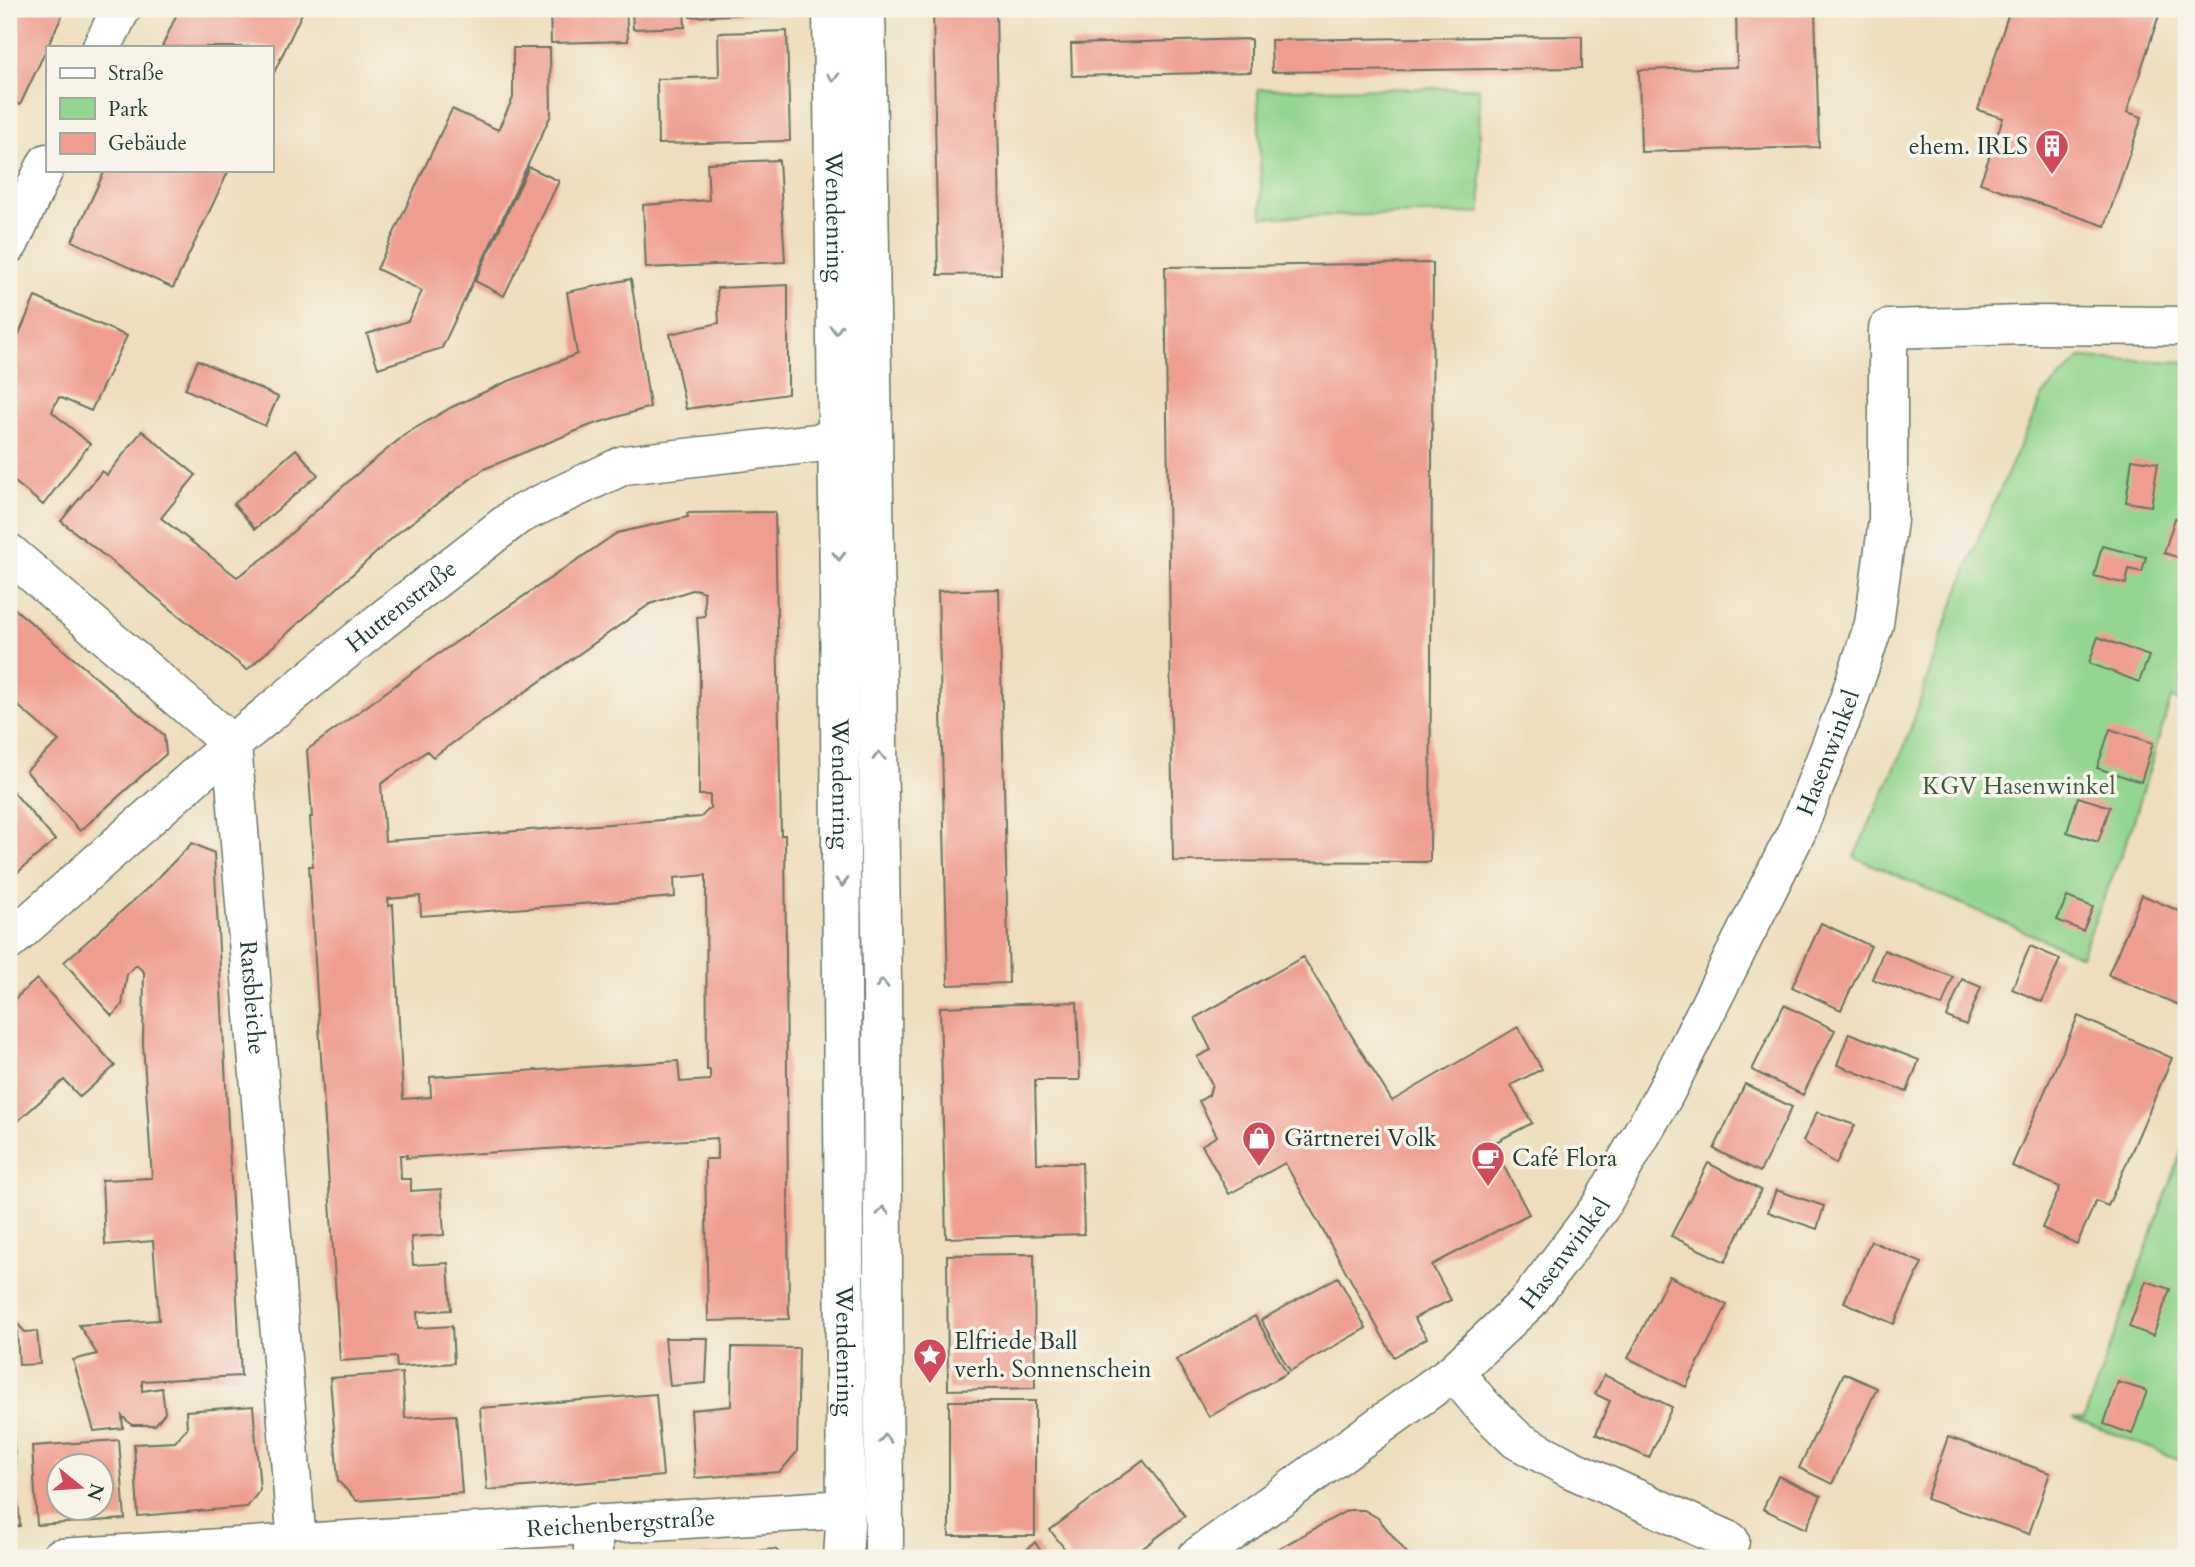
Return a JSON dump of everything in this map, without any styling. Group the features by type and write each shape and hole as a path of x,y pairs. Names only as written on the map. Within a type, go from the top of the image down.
{"street":[{"path":"102,46 121,9"},
{"name":"Wendenring","path":"832,9 882,984 884,1558"},
{"name":"Wendenring","path":"843,1558 846,1509 856,438 866,9"},
{"path":"9,244 46,165"},
{"name":"Hasenwinkel","path":"1196,1558 1454,1372 1528,1302 1601,1207 1664,1095 1797,831 1847,705 1874,624 1888,520 1888,329 2024,325 2186,326"},
{"name":"Huttenstraße","path":"9,941 232,744 380,622 518,515 624,465 856,438"},
{"path":"9,552 232,744"},
{"name":"Ratsbleiche","path":"232,744 297,1544"},
{"path":"1454,1372 1484,1408 1517,1440 1571,1469 1730,1541"},
{"name":"Reichenbergstraße","path":"60,1558 297,1544 593,1541 846,1509"}],"green space":[{"path":"1479,88 1481,213 1262,217 1258,89"},
{"name":"KGV Hasenwinkel","path":"2080,358 2186,362 2186,703 2171,698 2132,827 2081,956 1854,857 1904,748 1943,631 1981,532 2043,395"},
{"path":"2186,1139 2186,1462 2073,1418 2084,1419"}],"building":[{"path":"9,9 58,9 64,12 20,105 9,100"},
{"path":"179,9 304,9 273,75 273,46 162,46"},
{"path":"550,9 626,9 628,41 551,43"},
{"path":"632,9 684,9 685,27 633,29"},
{"path":"690,9 790,9 790,12 690,17"},
{"path":"933,9 996,9 1001,274 938,275"},
{"path":"1736,9 1815,9 1819,147 1641,152 1639,70 1737,67"},
{"path":"2010,9 2161,9 2127,112 2142,117 2105,226 1980,183 2003,118 1978,110"},
{"path":"787,31 790,141 658,144 657,79 719,77 718,33"},
{"path":"1582,36 1582,68 1272,72 1271,40"},
{"path":"1251,39 1251,72 1072,76 1071,44"},
{"path":"513,48 550,48 551,115 442,348 378,368 367,334 408,321 422,291 377,269 452,109 498,130 513,98"},
{"path":"779,160 785,262 646,268 643,205 709,200 707,163"},
{"path":"529,167 559,181 504,296 475,281"},
{"path":"104,172 228,172 173,288 72,241"},
{"path":"1433,263 1430,862 1173,861 1165,267"},
{"path":"631,279 650,407 591,425 484,469 399,532 247,670 61,521 102,471 107,475 142,431 196,475 161,518 237,577 265,557 351,479 407,433 452,407 577,354 567,292"},
{"path":"788,285 788,394 686,409 670,334 719,323 717,288"},
{"path":"35,297 127,336 91,411 59,397 54,407 52,412 90,444 43,505 9,477 9,357"},
{"path":"198,360 278,397 265,426 185,389"},
{"path":"296,449 318,475 255,529 234,504"},
{"path":"2132,459 2158,463 2151,506 2126,502"},
{"path":"775,512 781,835 785,835 789,1319 708,1321 705,1159 717,1159 717,1138 406,1158 407,1155 400,1155 401,1179 411,1179 411,1191 441,1189 444,1235 411,1237 413,1265 448,1263 451,1310 417,1312 418,1328 452,1326 454,1363 397,1367 396,1357 340,1361 309,866 313,866 307,750 431,659 617,533 688,517 687,513","holes":["695,589 704,592 705,616 697,617 700,666 699,795 710,795 710,808 701,817 385,841 381,784 427,751 433,757 650,604","706,875 707,1070 710,1070 710,1080 680,1082 678,1061 430,1077 431,1097 403,1099 393,905 389,906 388,899 420,896 421,916 675,897 674,878"]},
{"path":"2175,518 2186,522 2186,560 2164,553"},
{"path":"2102,546 2146,557 2142,572 2129,569 2126,584 2094,576"},
{"path":"999,589 1009,983 948,985 938,591"},
{"path":"9,604 164,735 166,754 80,831 26,771 59,741 9,698"},
{"path":"2098,637 2149,656 2139,682 2089,663"},
{"path":"2183,662 2186,663 2186,680 2179,679"},
{"path":"2110,729 2153,743 2141,782 2097,768"},
{"path":"9,787 55,840 9,880"},
{"path":"2078,797 2110,807 2098,842 2067,832"},
{"path":"192,843 214,853 241,1376 142,1381 142,1391 162,1388 165,1413 155,1425 132,1425 122,1416 123,1428 94,1431 73,1360 97,1354 79,1325 159,1320 153,1241 105,1245 102,1180 152,1178 143,1043 144,972 136,965 127,974 122,1005 112,1016 64,962 151,885"},
{"path":"2142,895 2186,914 2186,1008 2108,975"},
{"path":"2067,897 2093,907 2083,931 2057,920"},
{"path":"1821,923 1871,946 1841,1010 1792,987"},
{"path":"2030,946 2060,959 2042,1002 2012,989"},
{"path":"1884,950 1953,977 1942,1006 1872,979"},
{"path":"1303,957 1392,1101 1518,1027 1542,1069 1511,1085 1532,1123 1492,1144 1529,1214 1432,1265 1451,1300 1414,1318 1427,1338 1394,1357 1285,1163 1229,1194 1202,1145 1217,1136 1199,1101 1209,1095 1212,1084 1197,1057 1211,1050 1195,1018"},
{"path":"37,979 115,1066 80,1097 64,1080 9,1129 9,1004"},
{"path":"1962,979 1981,987 1966,1025 1947,1017"},
{"path":"1077,1002 1080,1080 1035,1080 1037,1163 1082,1163 1084,1234 946,1238 940,1007"},
{"path":"1784,1005 1835,1030 1803,1095 1752,1070"},
{"path":"2078,1016 2172,1058 2108,1206 2096,1201 2077,1244 2042,1228 2060,1187 2012,1166"},
{"path":"1849,1033 1919,1060 1907,1092 1837,1065"},
{"path":"1745,1084 1792,1107 1760,1172 1714,1149"},
{"path":"1817,1112 1855,1125 1836,1164 1803,1141"},
{"path":"1708,1163 1761,1190 1725,1262 1671,1236"},
{"path":"1776,1190 1824,1206 1817,1229 1768,1212"},
{"path":"1871,1241 1922,1263 1894,1324 1844,1302"},
{"path":"1034,1254 1035,1388 948,1390 947,1255"},
{"path":"1669,1276 1727,1305 1686,1387 1628,1358"},
{"path":"1338,1277 1366,1328 1290,1371 1261,1320"},
{"path":"2146,1281 2170,1289 2153,1336 2129,1327"},
{"path":"9,1315 25,1332 37,1331 40,1364 19,1365 17,1332 9,1333"},
{"path":"1255,1316 1287,1373 1209,1417 1176,1360"},
{"path":"665,1338 708,1338 706,1383 670,1386"},
{"path":"732,1347 799,1348 797,1452 780,1472 695,1478 691,1410 731,1406"},
{"path":"402,1373 405,1418 456,1415 462,1493 357,1501 338,1481 330,1378"},
{"path":"1844,1373 1877,1388 1832,1484 1799,1468"},
{"path":"1604,1375 1672,1407 1649,1458 1596,1434 1610,1401 1595,1394"},
{"path":"2118,1382 2147,1391 2132,1434 2104,1424"},
{"path":"656,1394 663,1476 487,1490 480,1408"},
{"path":"949,1401 1035,1401 1035,1536 949,1536"},
{"path":"253,1406 260,1490 247,1507 138,1516 134,1444 175,1442 187,1428 186,1411"},
{"path":"9,1430 13,1430 20,1526 9,1527"},
{"path":"1948,1437 2050,1473 2029,1534 1926,1499"},
{"path":"119,1440 125,1519 116,1520 116,1452 46,1452 46,1522 81,1522 37,1525 32,1446"},
{"path":"1143,1460 1185,1516 1130,1558 1072,1558 1050,1530"},
{"path":"1778,1476 1821,1496 1806,1529 1763,1509"},
{"path":"1348,1510 1364,1510 1378,1518 1411,1558 1262,1558"},
{"path":"1035,1542 1045,1558 1018,1558"},
{"path":"775,1549 785,1558 701,1558 701,1555"}],"place":[{"name":"ehem. IRLS","path":"2052,176"},
{"name":"Gärtnerei Volk","path":"1259,1168"},
{"name":"Café Flora","path":"1488,1188"},
{"name":"Elfriede Ball verh. Sonnenschein","path":"930,1385"}]}
